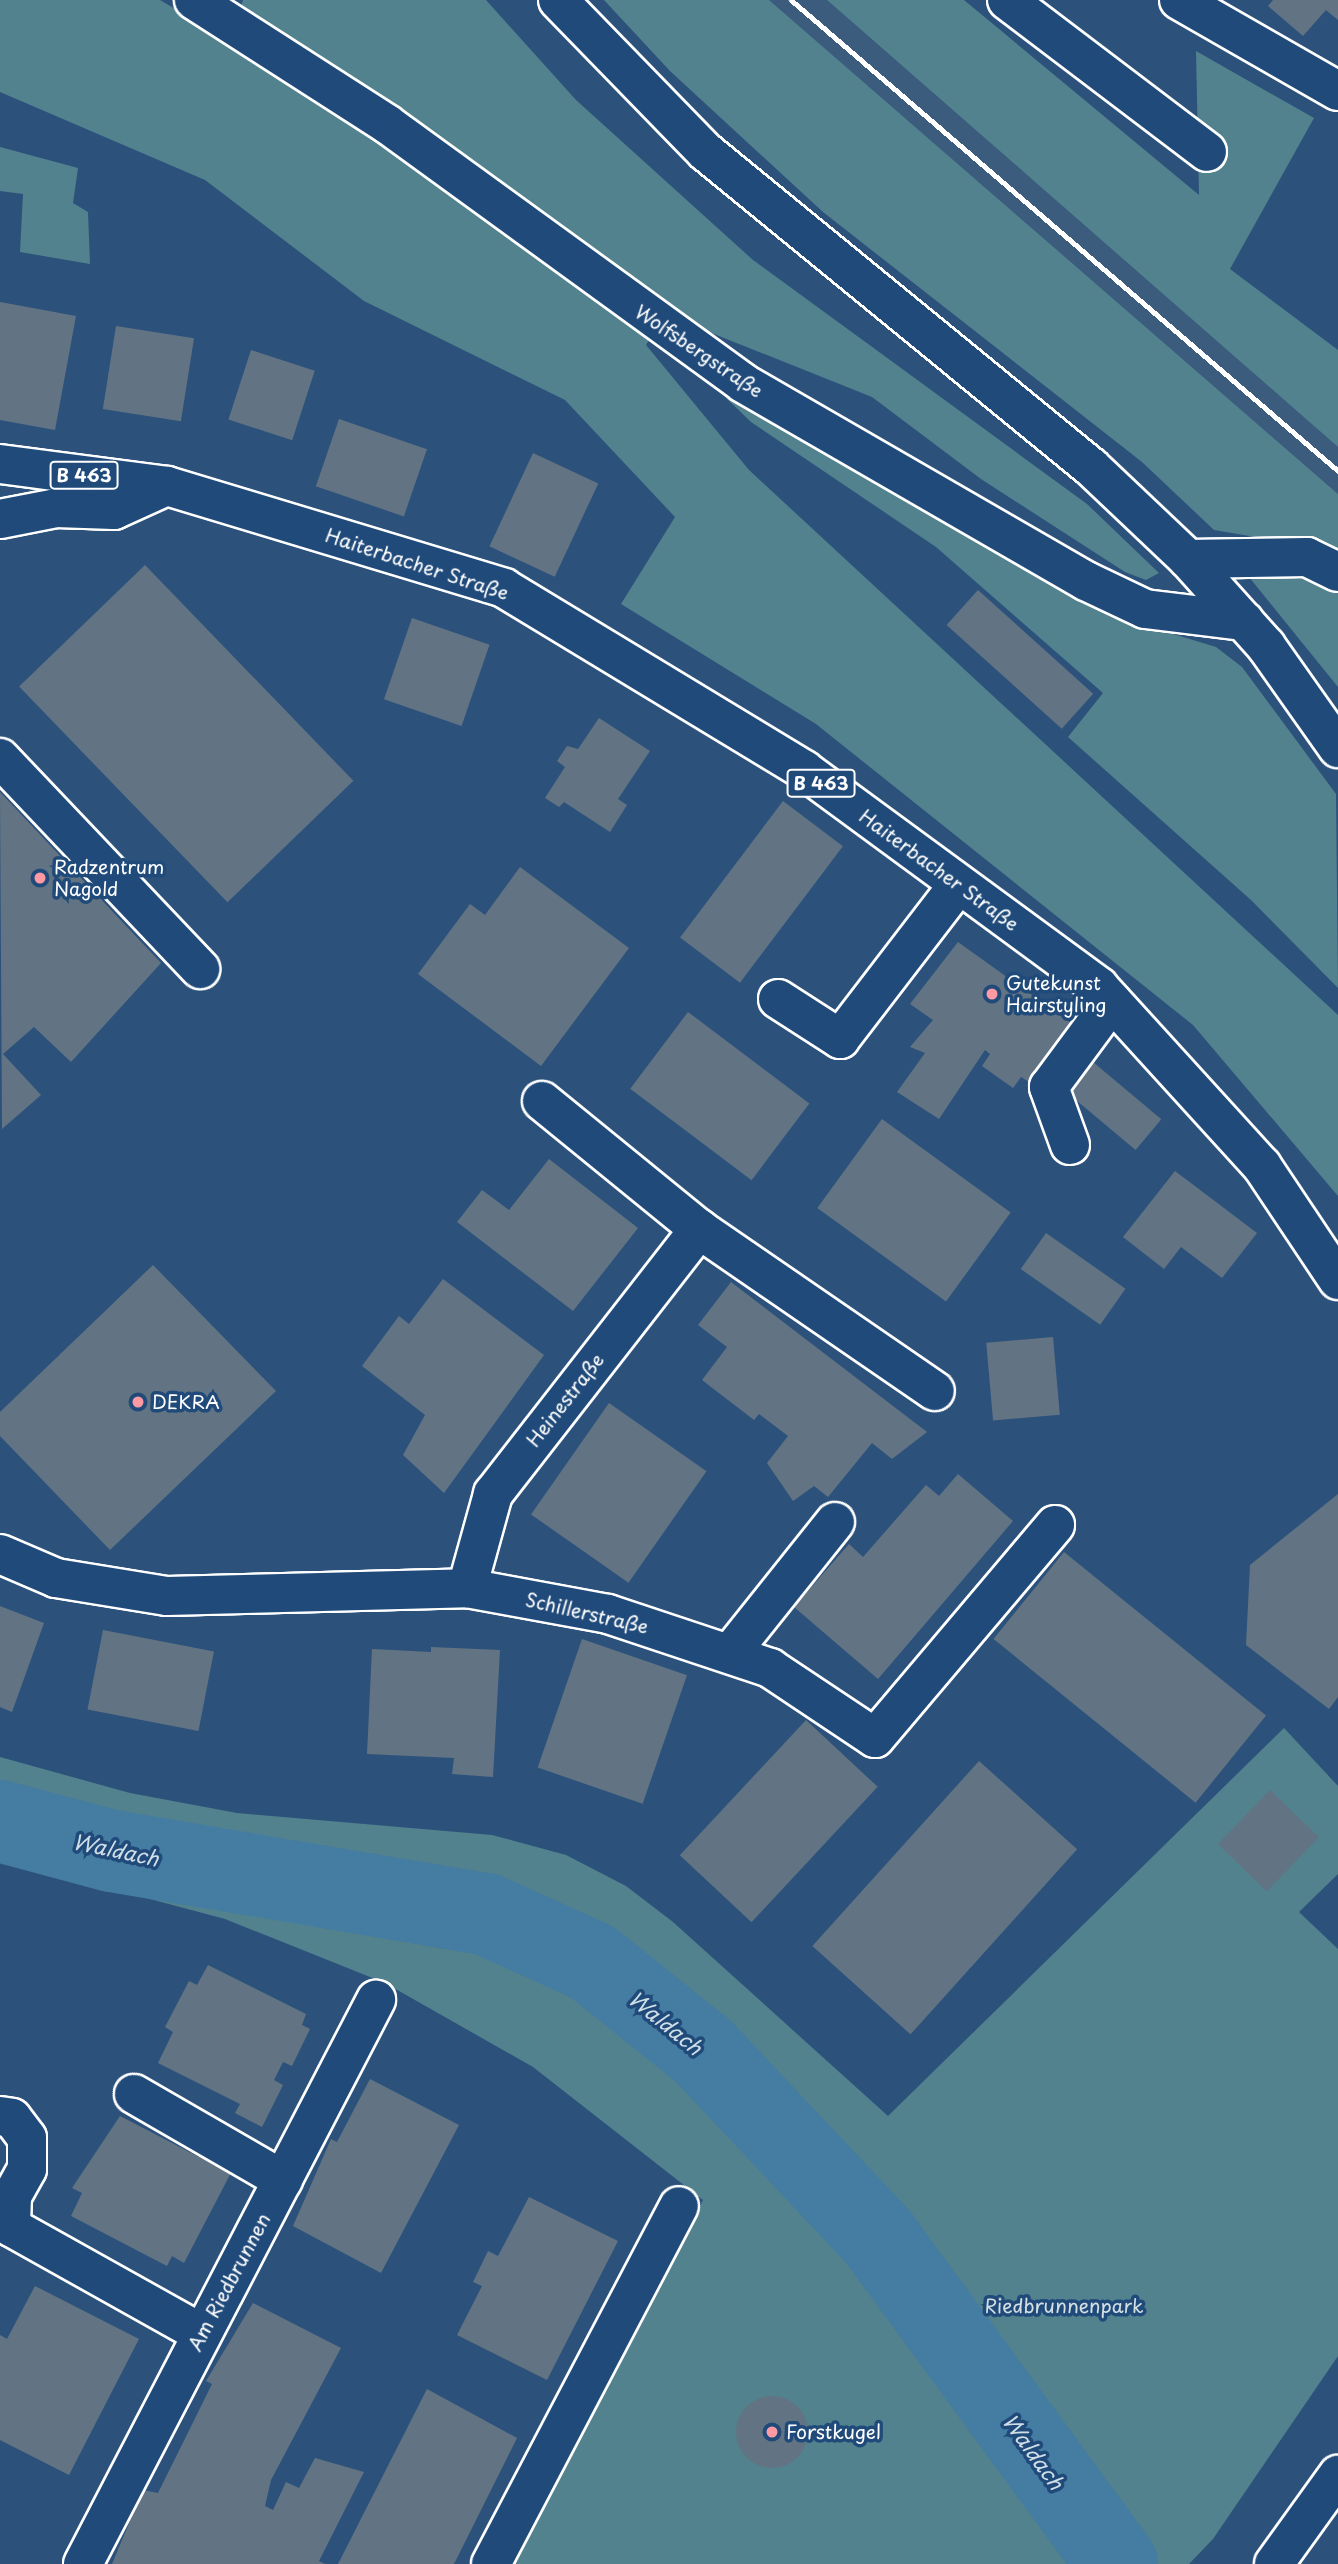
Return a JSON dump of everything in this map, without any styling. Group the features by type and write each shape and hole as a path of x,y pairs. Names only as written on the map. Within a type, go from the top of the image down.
{"street":[{"name":"Wolfsbergstraße","path":"194,0 387,124 743,383 1086,581 1145,609 1244,621"},
{"path":"558,0 706,152 1091,467 1188,559 1244,621 1338,748"},
{"path":"1007,0 1207,152"},
{"path":"1179,0 1338,91"},
{"name":"Haiterbacher Straße","path":"0,464 167,486 504,588 804,770 959,884 1112,1002 1262,1166 1338,1280"},
{"path":"0,519 56,508 114,510 167,486"},
{"path":"1188,559 1323,564"},
{"path":"0,758 200,969"},
{"path":"778,999 840,1039 959,884"},
{"path":"1070,1145 1049,1087 1112,1002"},
{"path":"542,1101 699,1229 935,1391"},
{"name":"Heinestraße","path":"467,1588 493,1494 699,1229"},
{"path":"732,1651 835,1522"},
{"name":"Schillerstraße","path":"0,1554 55,1578 167,1596 467,1588 608,1614 732,1651 769,1668 875,1738 1055,1525"},
{"name":"Am Riedbrunnen","path":"83,2564 376,2000"},
{"path":"134,2094 283,2179"},
{"path":"0,2116 12,2118 27,2138 27,2169 12,2196 11,2227 201,2333"},
{"path":"491,2564 679,2206"},
{"path":"1274,2564 1338,2475"}],"shaded area":[{"path":"769,0 827,0 1338,447 1338,494"}],"green space":[{"path":"0,0 160,0 230,41 243,0 486,0 576,100 753,260 1087,504 1159,573 1146,580 1125,572 981,479 872,397 664,314 646,345 749,470 1338,1015 1338,1196 1193,1025 816,724 621,604 675,517 565,400 364,301 205,180 0,92"},
{"path":"604,0 769,0 1338,494 1338,551 1214,530 1142,462 823,212 670,71"},
{"path":"827,0 964,0 1199,195 1196,51 1314,118 1230,269 1338,350 1338,447"},
{"path":"0,147 78,168 73,203 88,212 90,264 20,252 23,194 0,191"},
{"path":"697,370 1147,626 1216,647 1242,667 1336,794 1338,988 1251,900 1068,737 1103,693 936,547 751,422"},
{"path":"1304,570 1338,589 1338,687 1245,572"},
{"name":"Riedbrunnenpark","path":"1284,1728 1338,1786 1338,1874 1299,1912 1338,1949 1338,2356 1213,2539 1189,2564 514,2564 703,2200 533,2067 385,1983 225,1919 0,1859 0,1757 130,1793 237,1813 492,1835 566,1855 626,1886 673,1922 888,2116"}],"building":[{"path":"1273,0 1338,0 1338,20 1326,10 1303,36 1268,6"},
{"path":"0,302 76,316 55,430 0,420"},
{"path":"116,326 194,338 181,421 103,409"},
{"path":"251,350 315,371 292,440 228,419"},
{"path":"339,419 427,449 404,516 316,486"},
{"path":"533,453 598,483 555,577 489,546"},
{"path":"145,565 353,781 228,902 19,687"},
{"path":"978,590 1093,694 1062,729 947,625"},
{"path":"412,618 490,645 462,726 384,699"},
{"path":"599,718 650,751 618,799 627,805 610,832 564,802 559,807 545,798 565,767 557,761 567,746 578,749"},
{"name":"Radzentrum Nagold","path":"0,792 161,963 71,1062 34,1027 3,1054 41,1095 2,1129"},
{"path":"783,801 843,846 740,983 680,938"},
{"path":"520,867 629,948 541,1066 418,974 470,904 485,915"},
{"path":"958,942 1078,1028 1034,1085 1021,1077 1013,1088 982,1066 990,1054 985,1050 939,1119 897,1092 925,1053 910,1047 933,1020 910,1004"},
{"path":"688,1012 809,1103 752,1180 630,1089"},
{"path":"1087,1057 1161,1119 1136,1150 1061,1088"},
{"path":"882,1119 1011,1212 946,1301 817,1208"},
{"path":"549,1159 638,1228 573,1311 457,1222 482,1190 509,1210"},
{"path":"1175,1171 1257,1233 1222,1278 1181,1247 1164,1269 1123,1237"},
{"path":"1046,1233 1125,1289 1100,1325 1021,1269"},
{"name":"DEKRA","path":"153,1265 276,1391 110,1550 0,1436 0,1412"},
{"path":"443,1279 544,1355 444,1493 403,1455 425,1415 362,1366 399,1316 409,1324"},
{"path":"731,1282 927,1432 892,1459 872,1443 828,1497 814,1486 793,1501 767,1463 788,1436 759,1414 754,1420 702,1380 727,1347 698,1325"},
{"path":"1053,1337 1060,1415 993,1421 986,1343"},
{"path":"609,1403 706,1471 628,1583 531,1514"},
{"path":"958,1474 1013,1521 878,1679 794,1607 849,1544 863,1557 926,1485 939,1496"},
{"path":"1338,1494 1338,1697 1329,1709 1246,1645 1250,1565"},
{"path":"1064,1552 1266,1716 1196,1803 994,1639"},
{"path":"0,1606 44,1623 12,1712 0,1707"},
{"path":"103,1630 214,1652 198,1731 88,1710"},
{"path":"582,1639 687,1675 643,1804 538,1768"},
{"path":"431,1647 500,1650 493,1777 452,1774 454,1758 367,1754 372,1649 431,1652"},
{"path":"806,1720 878,1787 752,1922 680,1855"},
{"path":"979,1761 1077,1849 910,2034 812,1946"},
{"path":"1270,1790 1319,1837 1267,1891 1218,1844"},
{"path":"208,1965 306,2014 302,2025 310,2029 292,2066 283,2062 274,2080 283,2085 262,2127 235,2113 240,2104 158,2063 173,2032 165,2027 189,1981 197,1985"},
{"path":"370,2079 459,2125 381,2273 293,2226 331,2139 337,2142"},
{"path":"120,2116 199,2157 204,2149 235,2165 184,2263 172,2256 167,2266 71,2216 82,2193 72,2188"},
{"path":"529,2197 618,2241 547,2380 457,2335 482,2286 473,2282 488,2251 498,2256"},
{"path":"35,2286 139,2339 69,2475 0,2440 0,2335 7,2339"},
{"path":"253,2303 341,2348 271,2480 265,2506 273,2510 286,2482 299,2488 315,2458 364,2472 319,2561 325,2564 112,2564 143,2490 158,2493 212,2384 206,2381"},
{"path":"427,2389 517,2438 454,2564 338,2564"},
{"name":"Forstkugel","path":"772,2396 792,2402 802,2412 808,2432 802,2452 792,2462 772,2468 752,2462 742,2452 736,2432 742,2412 752,2402"}],"waterway":[{"name":"Waldach","path":"0,1821 112,1851 486,1914 592,1962 702,2050 878,2237 1117,2564"}],"railway":[{"path":"791,0 1338,471"}],"place":[{"name":"Radzentrum Nagold","path":"40,878"},
{"name":"Gutekunst Hairstyling","path":"992,994"},
{"name":"DEKRA","path":"138,1402"},
{"name":"Forstkugel","path":"772,2432"}]}
